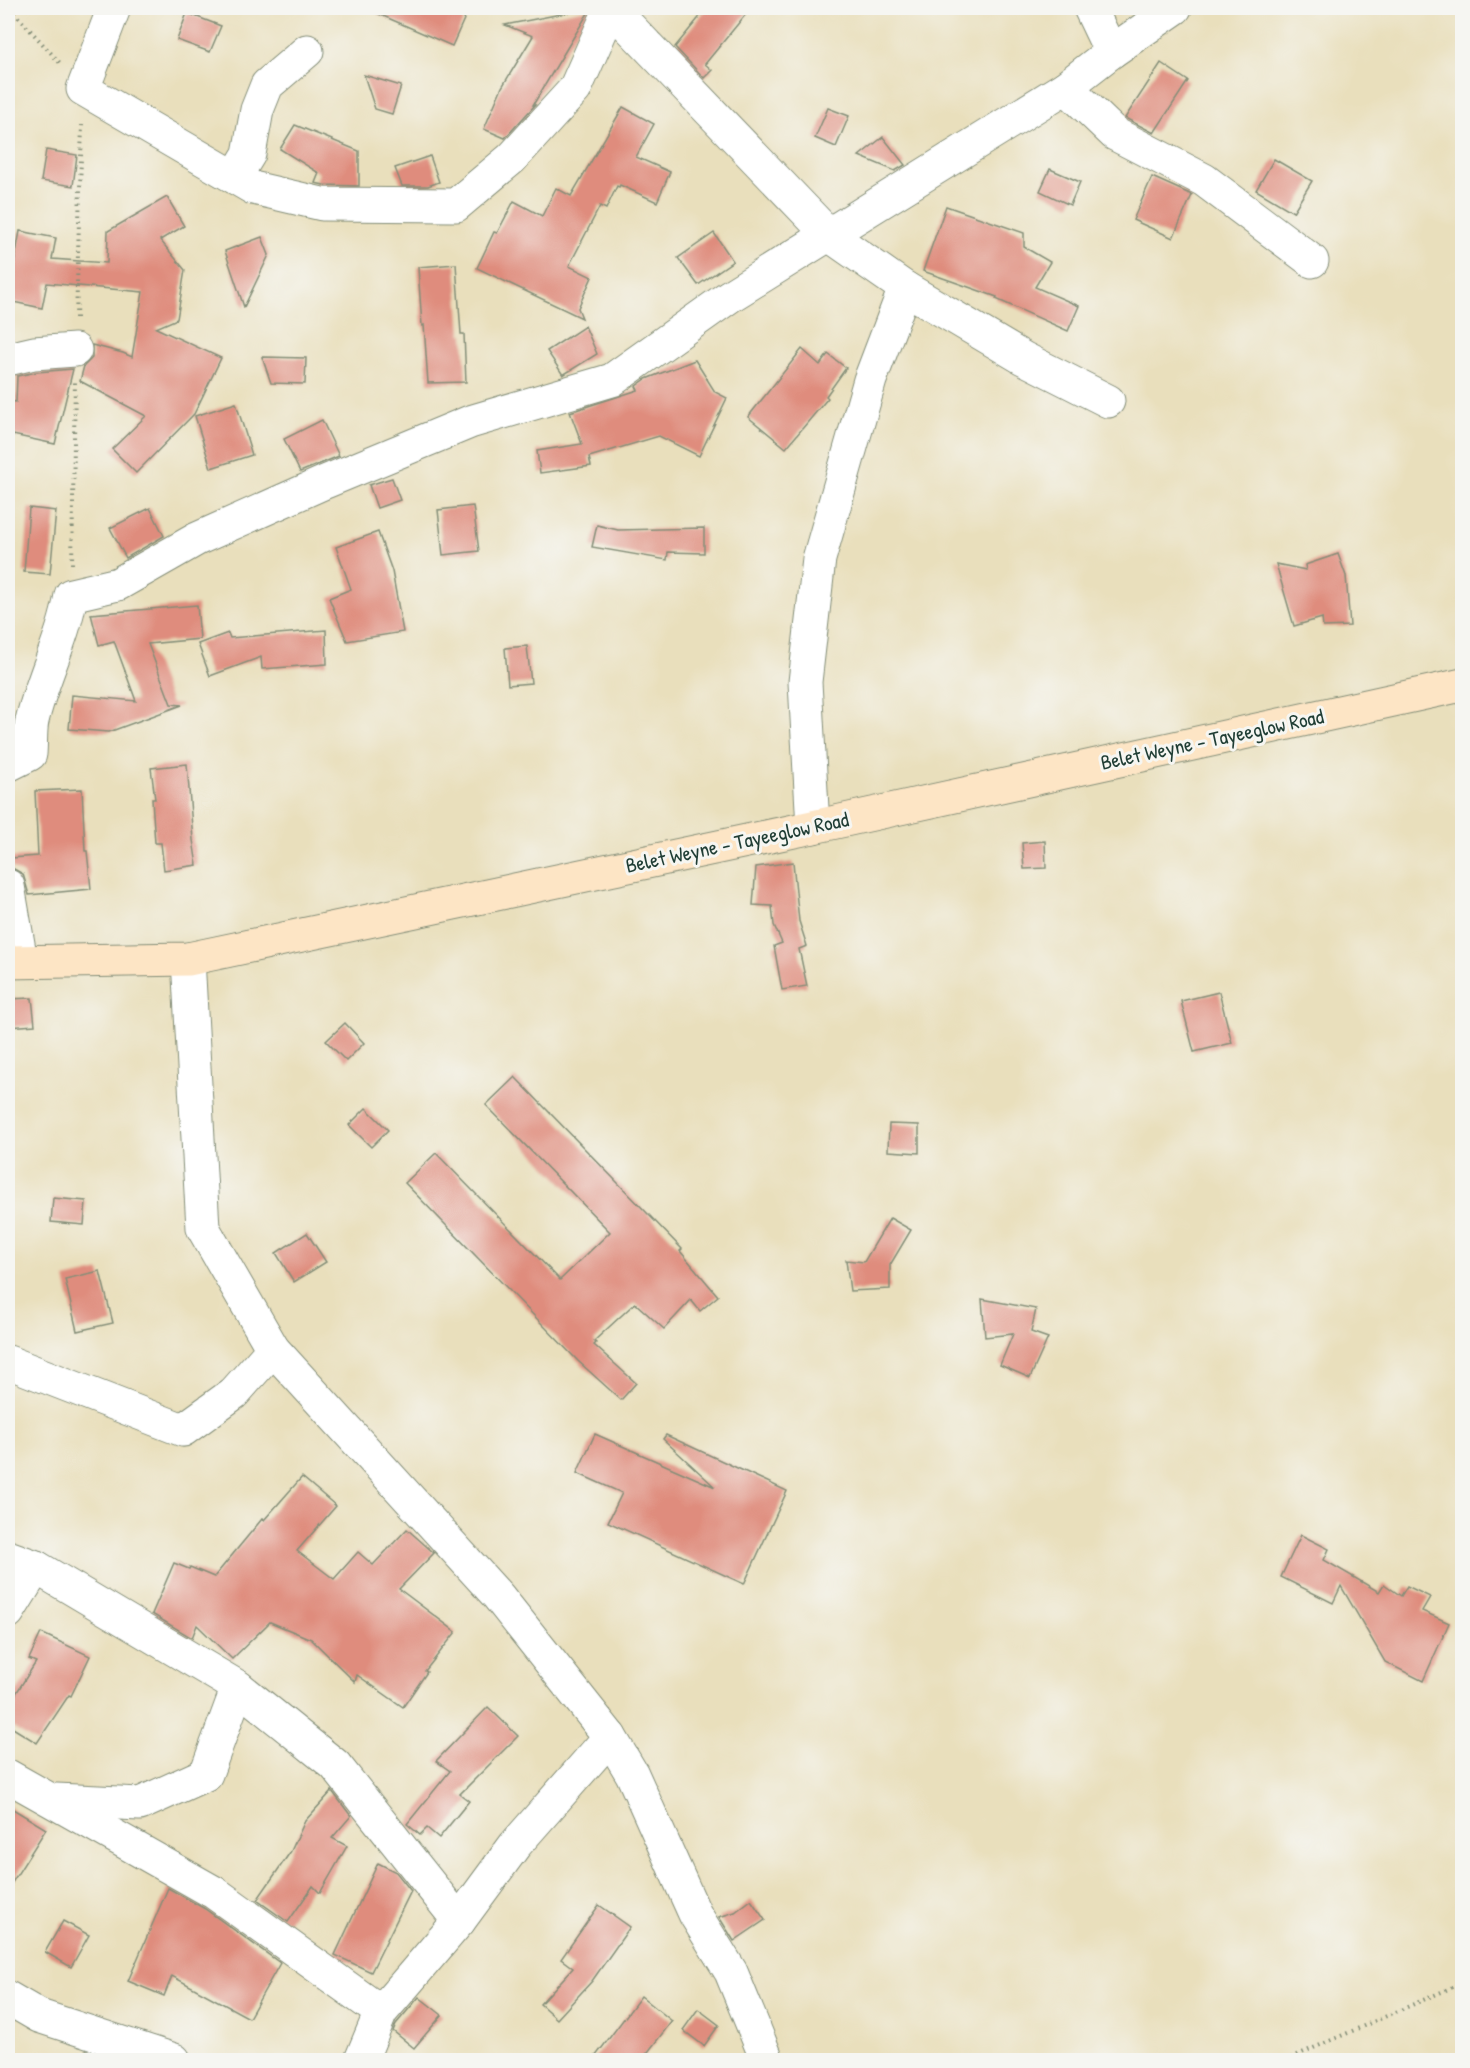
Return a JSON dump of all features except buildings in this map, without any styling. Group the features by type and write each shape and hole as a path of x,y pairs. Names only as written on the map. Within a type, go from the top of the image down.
{"main road":[{"name":"Belet Weyne - Tayeeglow Road","path":"14,961 188,959 1462,685"}],"street":[{"path":"114,8 83,88 253,188 322,204 456,205 512,159 575,89 611,8 829,235 905,288 1023,358 1107,401"},
{"path":"1090,8 1111,52"},
{"path":"8,765 30,754 32,723 67,618 71,595 118,584 197,539 325,482 470,422 612,380 730,296 1066,87 1111,52 1175,8"},
{"path":"235,177 249,154 257,110 267,85 308,51"},
{"path":"1066,87 1115,134 1204,180 1312,261"},
{"path":"813,826 805,682 819,559 870,380 905,288"},
{"path":"8,359 34,353 75,350"},
{"path":"8,886 14,961"},
{"path":"188,959 203,1228 273,1349 498,1596 610,1737 632,1774 695,1914 731,1972 767,2061"},
{"path":"8,1362 183,1430 234,1393 273,1349"},
{"path":"8,1612 22,1562 238,1687 335,1765 459,1922"},
{"path":"51,1800 140,1804 206,1774 238,1687"},
{"path":"361,2061 381,2012 459,1922 515,1845 610,1737"},
{"path":"8,1776 214,1893 381,2012"},
{"path":"8,1998 39,2016 174,2061"}],"path":[{"path":"10,8 83,88 71,595"},
{"path":"1286,2061 1462,1983"}]}
